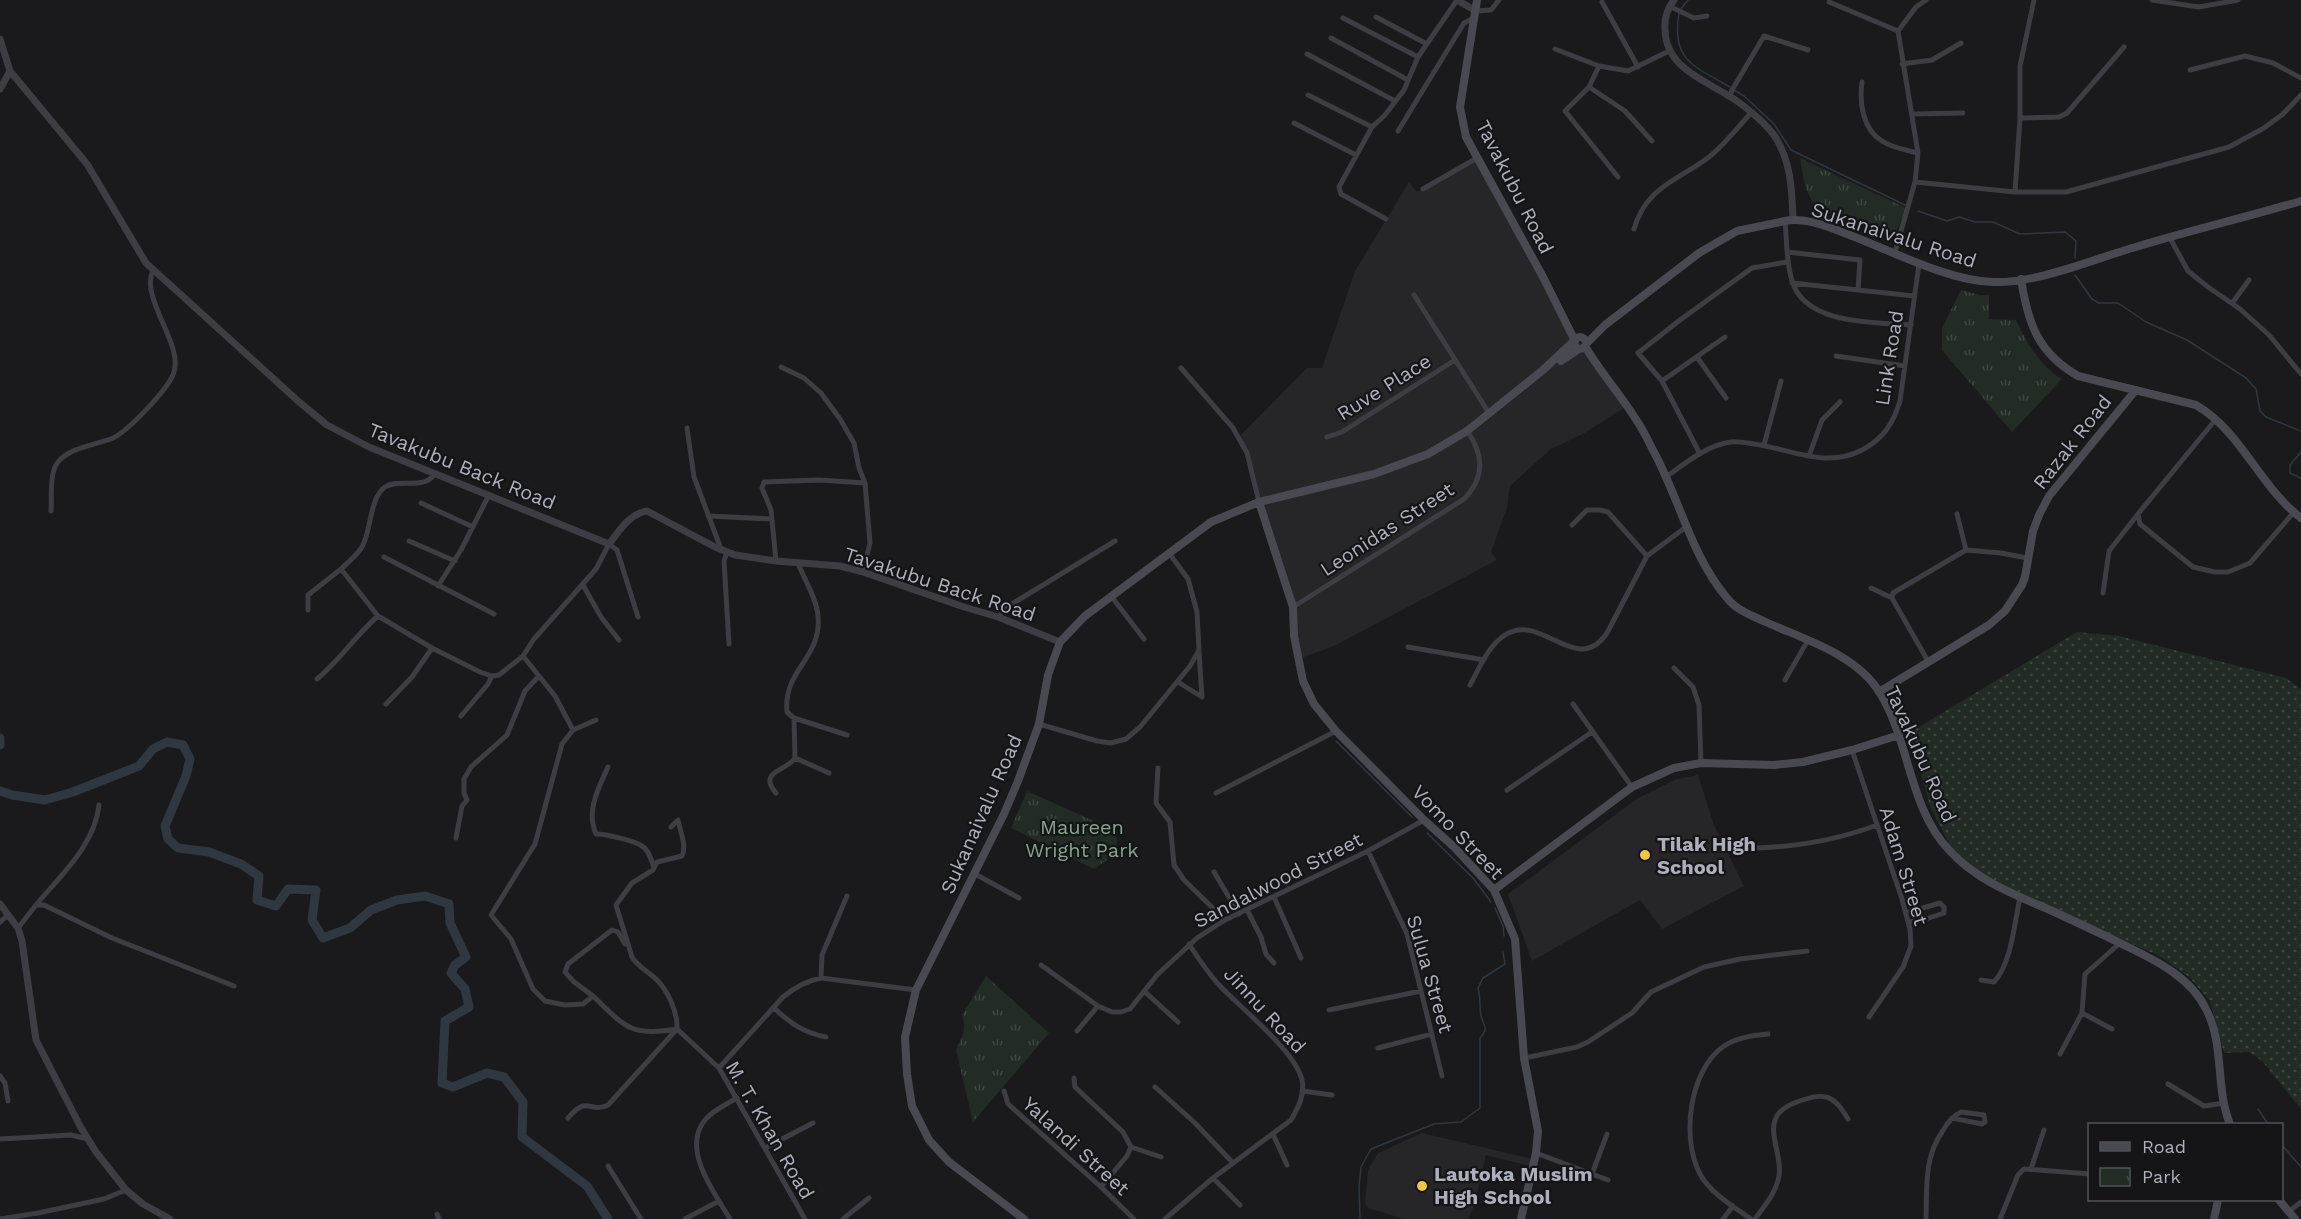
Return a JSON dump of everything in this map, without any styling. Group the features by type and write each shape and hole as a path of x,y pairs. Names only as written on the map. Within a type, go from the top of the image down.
{"main road":[{"name":"Tavakubu Road","path":"1477,0 1460,107 1467,137 1561,313 1580,343 1638,421 1667,476 1686,527 1714,580 1728,600 1743,612 1838,655 1857,669 1879,692 1899,735 1924,811 1946,848 1969,870 1995,885 2157,961 2186,982 2200,998 2214,1030 2224,1103 2229,1123"},
{"name":"Sukanaivalu Road","path":"1024,1219 939,1152 921,1125 912,1106 904,1050 907,1024 916,990 975,874 1018,781 1039,724 1048,675 1060,642 1085,616 1211,522 1259,502 1393,468 1428,454 1467,431 1699,253 1737,231 1789,220 1828,227 1895,252 1919,264 1968,280 1994,283 2068,268 2301,201"},
{"path":"2021,279 2025,306 2034,332 2061,366 2078,376 2196,405 2216,419 2229,432 2278,498 2301,518"},
{"name":"Razak Road","path":"1879,692 1989,625 2005,611 2018,593 2025,577 2027,558 2039,515 2049,496 2135,391"},
{"name":"Vomo Street","path":"1259,502 1293,607 1294,636 1303,681 1314,704 1336,731 1454,847 1494,890 1515,939 1524,1058 1538,1131 1536,1154 1521,1219"},
{"path":"1494,890 1632,788 1674,768 1701,763 1774,765 1803,762 1899,735"},
{"path":"2214,1219 2217,1201"},
{"path":"2280,1201 2295,1219"}],"street":[{"path":"1386,219 1339,191 1339,187 1372,127 1395,101 1418,57 1457,0 1476,14"},
{"path":"1398,131 1464,23 1476,14 1491,10 1499,0"},
{"path":"1912,0 1916,7"},
{"path":"1895,252 1915,182 1918,153 1898,31 1916,7 1926,0"},
{"path":"2015,192 2020,118 2020,66 2034,0"},
{"path":"2152,0 2199,7 2238,0"},
{"path":"1602,2 1638,68"},
{"path":"1829,2 1898,31"},
{"path":"1707,16 1694,18 1671,3 1665,24 1668,51 1686,71 1732,91 1751,113 1765,124 1782,148 1792,189 1787,252 1792,283 1808,303 1825,314 1840,318 1911,325"},
{"path":"1376,17 1427,44"},
{"path":"1343,18 1418,57"},
{"path":"1732,91 1764,36 1808,50"},
{"path":"1331,38 1408,80"},
{"name":"Tavakubu Back Road","path":"0,39 10,71 87,164 146,262 298,401 327,424 369,447 434,475 609,544 630,519 638,513 647,511 724,550 776,561 840,566 998,617 1060,642"},
{"path":"1902,64 1932,60 1961,43"},
{"path":"2020,118 2059,117 2067,113 2124,47"},
{"path":"1555,49 1599,66 1628,71 1668,51"},
{"path":"1307,54 1395,101"},
{"path":"2190,70 2245,56 2273,63 2301,78"},
{"path":"1599,66 1589,87 1565,111 1618,177"},
{"path":"0,89 10,71"},
{"path":"1862,82 1862,108 1872,134 1884,143 1918,153"},
{"path":"1589,87 1625,111 1652,141"},
{"path":"1308,95 1372,127"},
{"path":"1915,182 2015,192 2066,192 2211,153 2246,139 2283,114 2301,95"},
{"path":"1634,229 1649,197 1711,155 1751,113"},
{"path":"1912,114 1963,113"},
{"path":"1294,123 1356,155"},
{"path":"1423,189 1477,158"},
{"path":"2169,238 2188,271 2232,302 2269,335 2301,374"},
{"path":"1787,252 1860,261 1858,290"},
{"path":"1700,454 1662,381 1638,353 1752,267 1787,262"},
{"name":"Link Road","path":"1667,476 1719,444 1735,441 1836,459 1851,456 1872,445 1894,422 1900,402 1919,264"},
{"path":"51,511 53,478 58,461 73,452 112,438 128,429 174,374 174,359 170,342 152,294 150,279 153,270"},
{"path":"2232,302 2249,280"},
{"path":"1792,283 1914,296"},
{"path":"1414,295 1489,413"},
{"path":"1662,381 1725,337"},
{"path":"1836,356 1905,366"},
{"path":"1696,357 1726,398"},
{"name":"Ruve Place","path":"1327,437 1342,432 1455,360"},
{"path":"781,367 804,378 821,393 854,443 859,468 866,483 870,543 863,573"},
{"path":"1181,368 1233,428 1247,453 1259,502"},
{"path":"1764,446 1781,381"},
{"path":"1809,456 1822,420 1840,402"},
{"path":"2103,593 2109,551 2216,419"},
{"path":"687,428 694,477 708,516 724,550 729,644"},
{"name":"Leonidas Street","path":"1293,607 1472,492 1481,472 1478,451 1467,431"},
{"path":"308,610 308,595 362,548 373,509 382,490 394,484 429,481 434,475"},
{"path":"776,561 772,519 768,500 762,488 764,482 819,480 866,483"},
{"path":"438,586 455,561 489,495"},
{"path":"421,503 473,527"},
{"path":"1572,525 1587,510 1608,512 1647,555"},
{"path":"2138,514 2140,524 2147,531 2193,567 2228,572 2250,563 2294,512"},
{"path":"1957,514 1966,550"},
{"path":"708,516 772,519"},
{"path":"1470,685 1498,640 1507,633 1515,631 1539,633 1576,649 1586,650 1597,645 1607,633 1647,555 1686,527"},
{"path":"998,617 1007,607 1114,540"},
{"path":"409,541 455,561"},
{"path":"340,569 378,616 432,648 492,676 499,675 523,656 534,639 596,569 609,544 616,550 638,617"},
{"path":"1892,598 1897,590 1966,550 2027,558"},
{"path":"1169,553 1188,579 1197,612 1202,697 1178,682"},
{"path":"384,557 494,614"},
{"path":"798,563 818,612 819,626 810,654 798,669 788,688 787,712 794,718 847,735"},
{"path":"583,585 601,617 619,640"},
{"path":"1871,588 1892,598 1929,663"},
{"path":"1111,596 1144,639"},
{"path":"317,679 378,616"},
{"path":"1785,680 1808,640"},
{"path":"1408,647 1484,660"},
{"path":"387,704 412,677 432,648"},
{"path":"1039,724 1097,741 1111,742 1126,739 1140,727 1178,682 1199,650"},
{"path":"523,656 555,696 573,730"},
{"path":"1674,668 1693,687 1699,705 1701,763"},
{"path":"460,716 488,684 492,676"},
{"path":"456,838 462,806 467,800 464,793 464,778 471,767 507,735 525,691 539,676"},
{"path":"1573,704 1632,788"},
{"path":"776,794 771,785 771,776 774,772 792,763 795,758 794,718"},
{"path":"593,996 583,1004 565,1005 545,1001 533,989 511,939 491,915 535,844 562,744 573,730 596,720"},
{"path":"1216,793 1336,731"},
{"path":"1507,790 1592,732"},
{"name":"Adam Street","path":"1852,750 1909,922 1911,945 1903,967 1869,1017"},
{"path":"795,758 829,772"},
{"path":"608,768 592,806 591,822 596,834 606,834 643,846 650,855 654,867"},
{"path":"1158,768 1156,802 1170,822 1174,865 1184,880 1225,920"},
{"path":"18,928 77,857 98,817 99,805"},
{"path":"632,957 616,905 632,883 648,874 662,861 678,858 684,852 678,820 671,827"},
{"name":"Sandalwood Street","path":"1041,965 1098,1006 1112,1012 1130,1009 1157,975 1189,944 1225,920 1368,851 1424,820"},
{"path":"1754,848 1831,839 1877,825"},
{"name":"Sulua Street","path":"1368,851 1407,934 1442,1076"},
{"path":"1214,872 1239,914"},
{"path":"975,874 1019,898"},
{"path":"821,978 822,955 847,896"},
{"path":"1274,897 1301,958"},
{"path":"1982,980 1994,982 2001,975 2007,958 2020,897"},
{"path":"1906,913 1935,903 1940,903 1944,907 1944,913 1909,922"},
{"path":"36,905 44,905 112,938 234,987"},
{"path":"3,910 18,928 22,941 36,1040 88,1139 126,1190 143,1204 170,1219"},
{"path":"0,922 3,910"},
{"path":"1247,910 1261,937 1266,954 1274,963"},
{"path":"612,930 618,932 636,964 662,985 675,1012 679,1031 656,1033 627,1028 593,996 568,977 565,972 568,964 612,930"},
{"path":"2060,1054 2082,1013 2085,974 2120,943"},
{"name":"Jinnu Road","path":"1189,944 1218,984 1292,1059 1302,1081 1302,1092"},
{"path":"1524,1058 1577,1047 1588,1042 1632,1012 1651,992 1704,967 1740,959 1807,951"},
{"path":"719,1068 795,987 821,978 916,990"},
{"path":"1144,991 1178,1022"},
{"path":"1329,1010 1421,991"},
{"path":"1077,1031 1098,1006"},
{"path":"774,1008 799,1029 809,1034 826,1037"},
{"path":"2082,1013 2112,1029"},
{"path":"568,1118 584,1104 602,1107 608,1105 679,1031"},
{"name":"M. T. Khan Road","path":"679,1031 719,1068 805,1219"},
{"path":"1378,1048 1432,1034"},
{"path":"1768,1034 1756,1035 1724,1046 1704,1070 1693,1097 1690,1117 1692,1147 1699,1173 1708,1186 1753,1219 1773,1194 1780,1174 1779,1154 1773,1131 1779,1113 1803,1100 1826,1097 1841,1107 1848,1119"},
{"path":"0,1076 5,1083 8,1101"},
{"path":"1074,1078 1075,1087 1123,1132 1131,1147 1161,1157"},
{"path":"2168,1084 2204,1106 2224,1103"},
{"path":"1155,1087 1195,1122 1233,1163"},
{"name":"Yalandi Street","path":"1004,1091 1008,1104 1134,1219"},
{"path":"1168,1218 1213,1178 1292,1120 1299,1106 1302,1092 1332,1095"},
{"path":"730,1219 696,1154 696,1139 705,1120 737,1098"},
{"path":"1926,1219 1927,1163 1935,1142 1952,1118 1961,1112 1984,1115 1986,1119 1982,1124 1952,1118"},
{"path":"765,1148 813,1123"},
{"path":"2031,1169 2044,1130"},
{"path":"1273,1134 1287,1165"},
{"path":"1592,1174 1607,1134"},
{"path":"0,1139 71,1135 88,1139"},
{"path":"1101,1187 1127,1156 1131,1147"},
{"path":"1536,1154 1608,1180"},
{"path":"608,1166 641,1219"},
{"path":"2000,1219 2018,1174 2024,1169 2088,1174"},
{"path":"1213,1178 1240,1205"},
{"path":"0,1219 38,1214 104,1199 126,1190"},
{"path":"843,1219 868,1198"},
{"path":"685,1219 719,1201"},
{"path":"2288,1212 2301,1202"},
{"path":"1723,1219 1733,1206"}],"shaded area":[{"path":"1477,158 1583,348 1627,406 1583,434 1551,449 1510,486 1507,508 1491,552 1497,560 1334,646 1298,659 1293,607 1247,453 1238,438 1307,368 1322,368 1355,271 1409,182 1417,192"},
{"name":"Tilak High School","path":"1698,775 1714,825 1744,886 1662,929 1640,900 1532,961 1508,894 1638,798 1677,779"},
{"name":"Lautoka Muslim High School","path":"1422,1133 1532,1159 1530,1166 1486,1155 1474,1206 1468,1219 1404,1219 1368,1208 1365,1203 1368,1170 1378,1153"}],"green space":[{"path":"1800,158 1906,208 1895,235 1818,209 1807,192"},
{"path":"1961,290 1989,295 1989,319 2016,320 2034,353 2062,379 2012,432 1942,350 1942,328"},
{"path":"2077,632 2119,636 2286,678 2301,689 2301,1109 2262,1061 2249,1052 2224,1053 2210,1001 2189,977 2159,956 1996,883 1970,865 1950,845 1931,809 1909,733"},
{"name":"Maureen Wright Park","path":"1027,791 1116,831 1117,844 1107,860 1094,869 1011,828"},
{"path":"986,976 1049,1033 973,1122 956,1050 964,1029 962,1015"}],"waterway":[{"path":"1681,9 1688,0"},
{"path":"1679,13 1677,29 1682,52 1696,67 1730,87"},
{"path":"1734,90 1744,96 1774,124 1791,150 1905,205"},
{"path":"1918,211 1947,221 1959,217 1975,222 1993,222 2020,234 2065,232 2076,241 2075,258"},
{"path":"2075,275 2092,299 2099,303 2118,303 2146,322 2187,340 2246,378 2256,389 2260,411 2266,417 2301,431"},
{"path":"2301,452 2290,465 2290,473 2301,478"},
{"path":"0,738 0,745"},
{"path":"1336,741 1412,817"},
{"path":"0,791 45,800 73,792 139,766 153,749 167,742 183,745 190,759 186,776 165,826 168,839 178,848 209,852 241,864 259,876 257,900 276,906 288,889 316,890 312,920 323,938 350,928 371,910 397,900 425,896 449,904 450,923 466,957 455,965 451,973 465,989 469,1007 445,1021 442,1083 453,1087 487,1073 504,1077 523,1102 522,1137 587,1186 608,1219"},
{"path":"1427,833 1473,878 1491,902"},
{"path":"1495,908 1503,926 1504,936"},
{"path":"1360,1219 1361,1167 1371,1149 1434,1124 1461,1122 1480,1108 1480,1038 1485,1028 1481,1016 1478,988 1483,978 1505,964 1503,952"},
{"path":"2258,1109 2267,1123"},
{"path":"2283,1146 2301,1167"}],"place":[{"name":"Tilak High School","path":"1645,855"},
{"name":"Lautoka Muslim High School","path":"1422,1186"}]}
